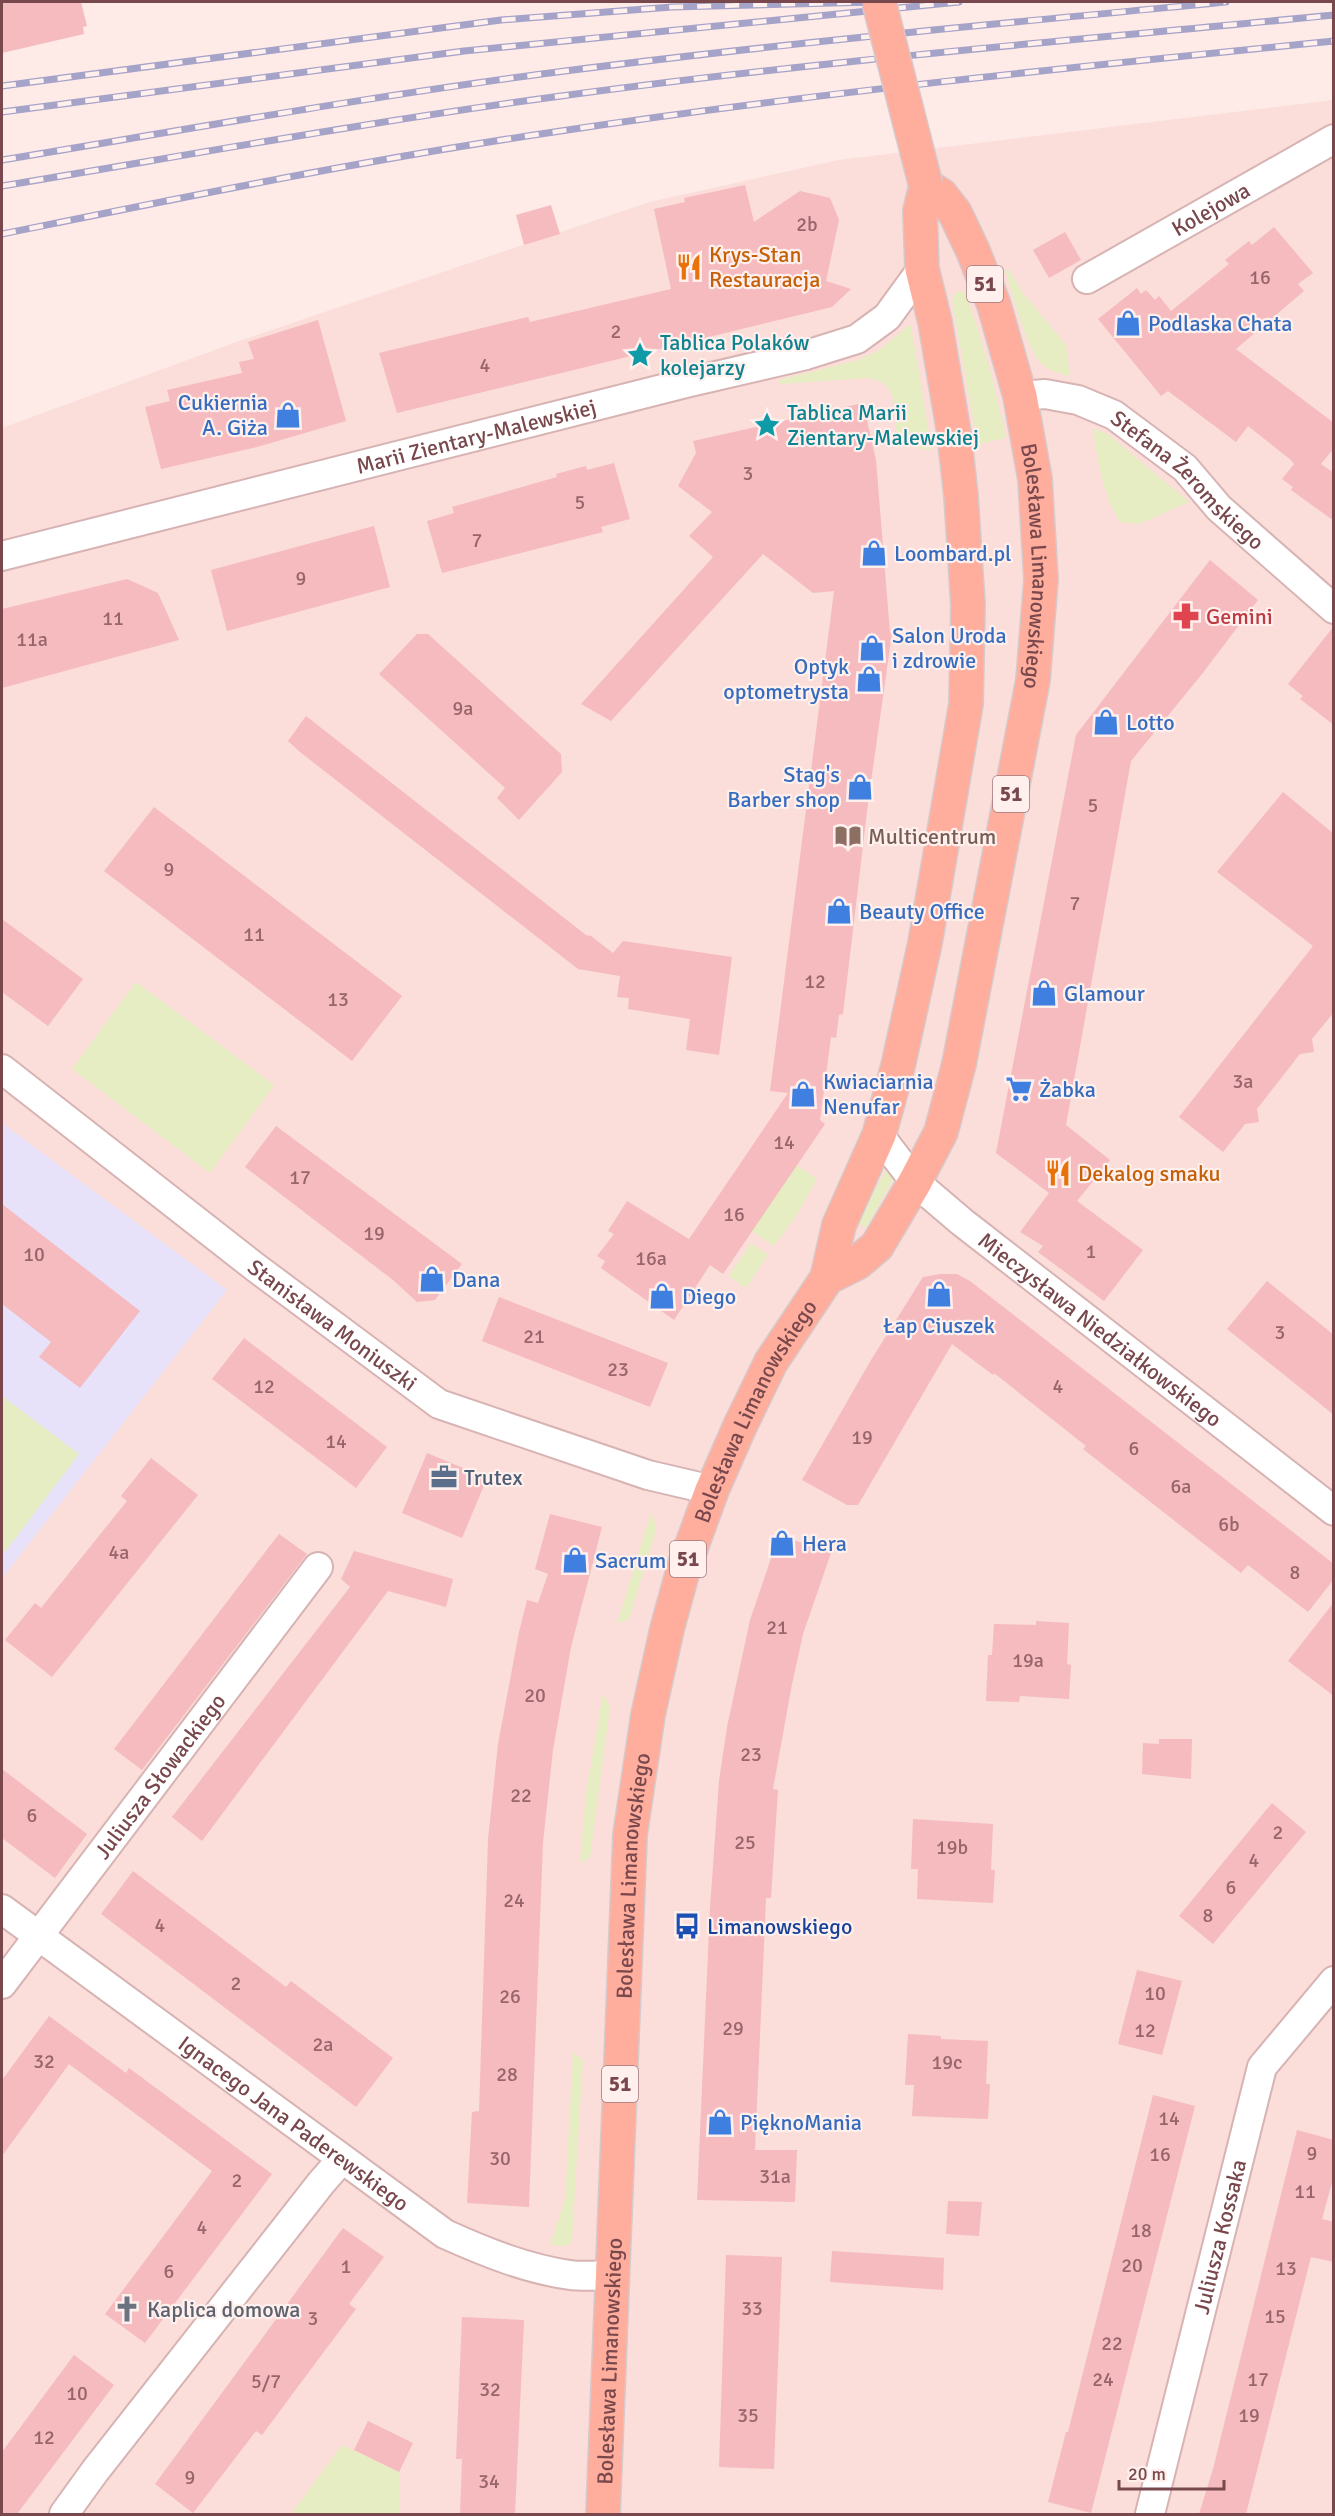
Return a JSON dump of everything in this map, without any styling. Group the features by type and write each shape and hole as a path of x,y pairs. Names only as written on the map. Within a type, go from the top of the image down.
{"main road":[{"name":"Bolesława Limanowskiego","path":"603,2514 630,1835 648,1715 667,1629 684,1568 712,1490 771,1362 827,1278 839,1225 879,1135 898,1065 925,943 966,704 968,605 961,496 954,433 937,334 922,269 920,211 926,186 879,2"},
{"name":"Bolesława Limanowskiego","path":"827,1278 857,1263 877,1246 915,1182 941,1132 959,1064 1033,680 1041,579 1035,479 1020,396 994,305 973,251 955,213 941,195 926,186"}],"street":[{"name":"Kolejowa","path":"1087,279 1334,139"},
{"name":"Marii Zientary-Malewskiej","path":"2,556 806,355 857,339 887,317 922,269"},
{"name":"Stefana Żeromskiego","path":"1020,396 1046,394 1078,400 1114,415 1185,468 1219,508 1334,609"},
{"name":"Stanisława Moniuszki","path":"2,1069 255,1267 439,1404 648,1475 712,1490"},
{"name":"Mieczysława Niedziałkowskiego","path":"879,1135 915,1182 962,1222 1334,1511"},
{"name":"Juliusza Słowackiego","path":"2,1984 318,1567"},
{"name":"Ignacego Jana Paderewskiego","path":"2,1909 445,2234 507,2260 572,2275 613,2275"},
{"name":"Juliusza Kossaka","path":"1150,2514 1262,2067 1334,1981"},
{"path":"64,2514 313,2192 342,2159"}],"shaded area":[{"path":"1333,100 1333,2514 2,2514 2,428 245,339 650,202 839,160"},
{"path":"2,1123 227,1290 2,1578"}],"green space":[{"path":"1005,270 1009,270 1023,293 1066,345 1070,376 1047,368 1035,354 1024,332"},
{"path":"964,291 983,345 1006,438 979,444 952,300 955,293"},
{"path":"909,325 932,451 921,449 896,430 893,397 890,390 878,381 868,378 780,384 779,380 858,360 878,351"},
{"path":"1093,428 1109,435 1189,502 1139,524 1120,522 1105,489"},
{"path":"136,982 274,1085 210,1173 72,1069"},
{"path":"796,1165 817,1179 796,1216 774,1246 751,1231"},
{"path":"887,1167 895,1176 866,1228 858,1223"},
{"path":"751,1243 768,1255 746,1288 729,1276"},
{"path":"2,1396 79,1454 2,1556"},
{"path":"651,1512 655,1523 655,1534 629,1619 617,1624"},
{"path":"603,1693 610,1707 590,1858 580,1863 586,1793"},
{"path":"573,2052 583,2060 572,2240 567,2246 550,2245 565,2199"},
{"path":"342,2445 399,2472 400,2514 291,2514"}],"building":[{"path":"2,2 81,2 87,26 83,27 84,34 2,53"},
{"path":"745,185 754,222 800,191 830,198 839,220 826,281 851,289 832,307 397,413 379,353 528,317 530,322 671,289 654,209 685,202 684,198"},
{"path":"551,205 560,234 524,245 516,215"},
{"path":"1274,227 1313,273 1298,284 1304,291 1236,349 1334,423 1334,448 1321,464 1334,473 1334,521 1291,490 1293,487 1282,479 1294,464 1291,460 1248,426 1236,442 1168,391 1161,396 1098,319 1137,288 1141,294 1146,290 1155,300 1159,296 1171,311 1229,264 1225,260 1249,241 1252,245"},
{"path":"1065,232 1081,260 1049,278 1033,250"},
{"path":"318,320 346,421 257,447 161,469 145,407 170,401 167,390 242,373 239,362 254,359 248,342"},
{"path":"863,403 876,460 890,633 892,633 868,803 843,1014 839,1015 836,1038 831,1037 820,1120 825,1124 723,1274 710,1265 674,1320 601,1268 605,1261 597,1256 614,1234 608,1231 627,1201 689,1239 788,1093 770,1091 834,591 813,593 763,554 611,721 581,704 713,557 689,536 712,512 678,486 696,453 693,441"},
{"path":"614,463 630,519 601,527 603,532 442,573 427,521 454,513 452,507 557,477 556,474 586,466 587,470"},
{"path":"374,526 390,587 227,631 211,570"},
{"path":"1210,560 1258,600 1202,674 1131,761 1066,1125 1110,1160 1077,1201 1143,1250 1104,1301 1038,1252 1043,1246 1020,1232 1049,1193 996,1153 1076,735"},
{"path":"127,579 158,593 179,640 2,688 2,609"},
{"path":"1334,626 1334,725 1300,699 1303,696 1288,684"},
{"path":"417,634 428,634 561,754 562,772 519,820 497,798 505,788 379,674"},
{"path":"306,716 586,935 591,936 613,953 623,941 732,957 719,1055 686,1050 690,1019 628,1009 629,998 617,997 620,976 578,969 300,752 288,741"},
{"path":"1283,792 1334,834 1334,1012 1312,1039 1314,1052 1300,1054 1257,1109 1259,1122 1245,1124 1223,1152 1179,1117 1313,946 1217,872"},
{"path":"154,807 402,996 352,1061 104,871"},
{"path":"2,919 83,979 48,1026 2,992"},
{"path":"276,1126 462,1264 435,1300 417,1302 393,1280 245,1167"},
{"path":"2,1204 140,1311 80,1388 39,1357 51,1342 2,1304"},
{"path":"957,1274 970,1281 1334,1564 1334,1579 1308,1612 1248,1565 1241,1573 1083,1449 1086,1446 994,1373 993,1375 952,1344 858,1505 847,1505 802,1480 871,1360 923,1277"},
{"path":"1267,1281 1334,1335 1334,1415 1227,1329"},
{"path":"499,1297 668,1363 650,1407 482,1341"},
{"path":"244,1338 387,1447 356,1488 212,1379"},
{"path":"427,1453 487,1478 462,1538 402,1513"},
{"path":"151,1458 198,1495 52,1677 5,1640 35,1603 41,1608 127,1501 121,1496"},
{"path":"550,1514 602,1527 571,1647 553,1750 543,1842 529,2207 467,2203 472,2112 479,2111 488,1840 498,1744 527,1600 538,1603 548,1574 535,1569"},
{"path":"279,1534 307,1554 142,1770 114,1749"},
{"path":"779,1535 831,1553 803,1634 792,1684 773,1789 778,1790 771,1898 766,1898 755,2150 797,2150 795,2202 697,2200 710,1908 719,1781 727,1727 750,1620"},
{"path":"354,1551 453,1579 446,1607 388,1591 202,1841 172,1817 350,1587 341,1579"},
{"path":"1334,1602 1334,1696 1288,1661"},
{"path":"1036,1621 1069,1623 1067,1664 1071,1665 1069,1699 1020,1696 1019,1702 986,1701 988,1655 992,1655 994,1624 1036,1625"},
{"path":"1159,1739 1192,1739 1191,1779 1142,1774 1143,1743 1159,1744"},
{"path":"2,1769 87,1834 55,1878 2,1838"},
{"path":"1272,1803 1306,1832 1213,1944 1179,1916"},
{"path":"913,1819 993,1824 991,1870 995,1870 993,1903 917,1899 918,1869 911,1869"},
{"path":"133,1871 286,1987 291,1981 393,2058 356,2107 101,1914"},
{"path":"1137,1970 1182,1981 1162,2055 1118,2044"},
{"path":"49,2016 126,2073 129,2068 272,2174 145,2343 105,2314 212,2171 69,2064 2,2156 2,2080"},
{"path":"908,2034 941,2036 941,2039 988,2041 986,2084 990,2084 988,2119 912,2116 914,2085 905,2085"},
{"path":"1153,2095 1195,2106 1091,2513 1048,2502 1066,2432 1068,2432"},
{"path":"1297,2130 1334,2140 1334,2175 1322,2219 1334,2222 1334,2262 1311,2257 1246,2514 1199,2514 1213,2469"},
{"path":"948,2201 982,2202 979,2236 946,2234"},
{"path":"343,2228 384,2257 349,2304 356,2309 262,2435 256,2431 193,2513 155,2484"},
{"path":"832,2251 944,2258 943,2290 830,2282"},
{"path":"726,2255 782,2257 774,2469 719,2467"},
{"path":"462,2317 524,2320 515,2514 460,2514 462,2459 456,2459"},
{"path":"74,2355 114,2385 17,2514 2,2514 2,2452"},
{"path":"368,2421 413,2443 399,2472 354,2450"}],"railway":[{"path":"2,86 501,20 672,7 876,2"},
{"path":"2,112 464,51 959,2"},
{"path":"2,160 495,80 813,42 1226,2"},
{"path":"2,186 421,116 657,83 947,52 1334,15"},
{"path":"2,234 346,166 554,132 846,93 1334,41"}],"place":[{"name":"Krys-Stan Restauracja","path":"689,267"},
{"name":"Podlaska Chata","path":"1128,323"},
{"name":"Tablica Polaków kolejarzy","path":"640,355"},
{"name":"Cukiernia A. Giża","path":"288,415"},
{"name":"Tablica Marii Zientary-Malewskiej","path":"767,425"},
{"name":"Loombard.pl","path":"874,553"},
{"name":"Gemini","path":"1186,616"},
{"name":"Salon Uroda i zdrowie","path":"872,648"},
{"name":"Optyk optometrysta","path":"869,679"},
{"name":"Lotto","path":"1106,722"},
{"name":"Stag's Barber shop","path":"860,787"},
{"name":"Multicentrum","path":"848,836"},
{"name":"Beauty Office","path":"839,911"},
{"name":"Glamour","path":"1044,993"},
{"name":"Żabka","path":"1019,1089"},
{"name":"Kwiaciarnia Nenufar","path":"803,1094"},
{"name":"Dekalog smaku","path":"1058,1173"},
{"name":"Dana","path":"432,1279"},
{"name":"Łap Ciuszek","path":"939,1294"},
{"name":"Diego","path":"662,1296"},
{"name":"Trutex","path":"444,1477"},
{"name":"Hera","path":"782,1543"},
{"name":"Sacrum","path":"575,1560"},
{"name":"Limanowskiego","path":"687,1926"},
{"name":"PięknoMania","path":"720,2122"},
{"name":"Kaplica domowa","path":"127,2309"}]}
